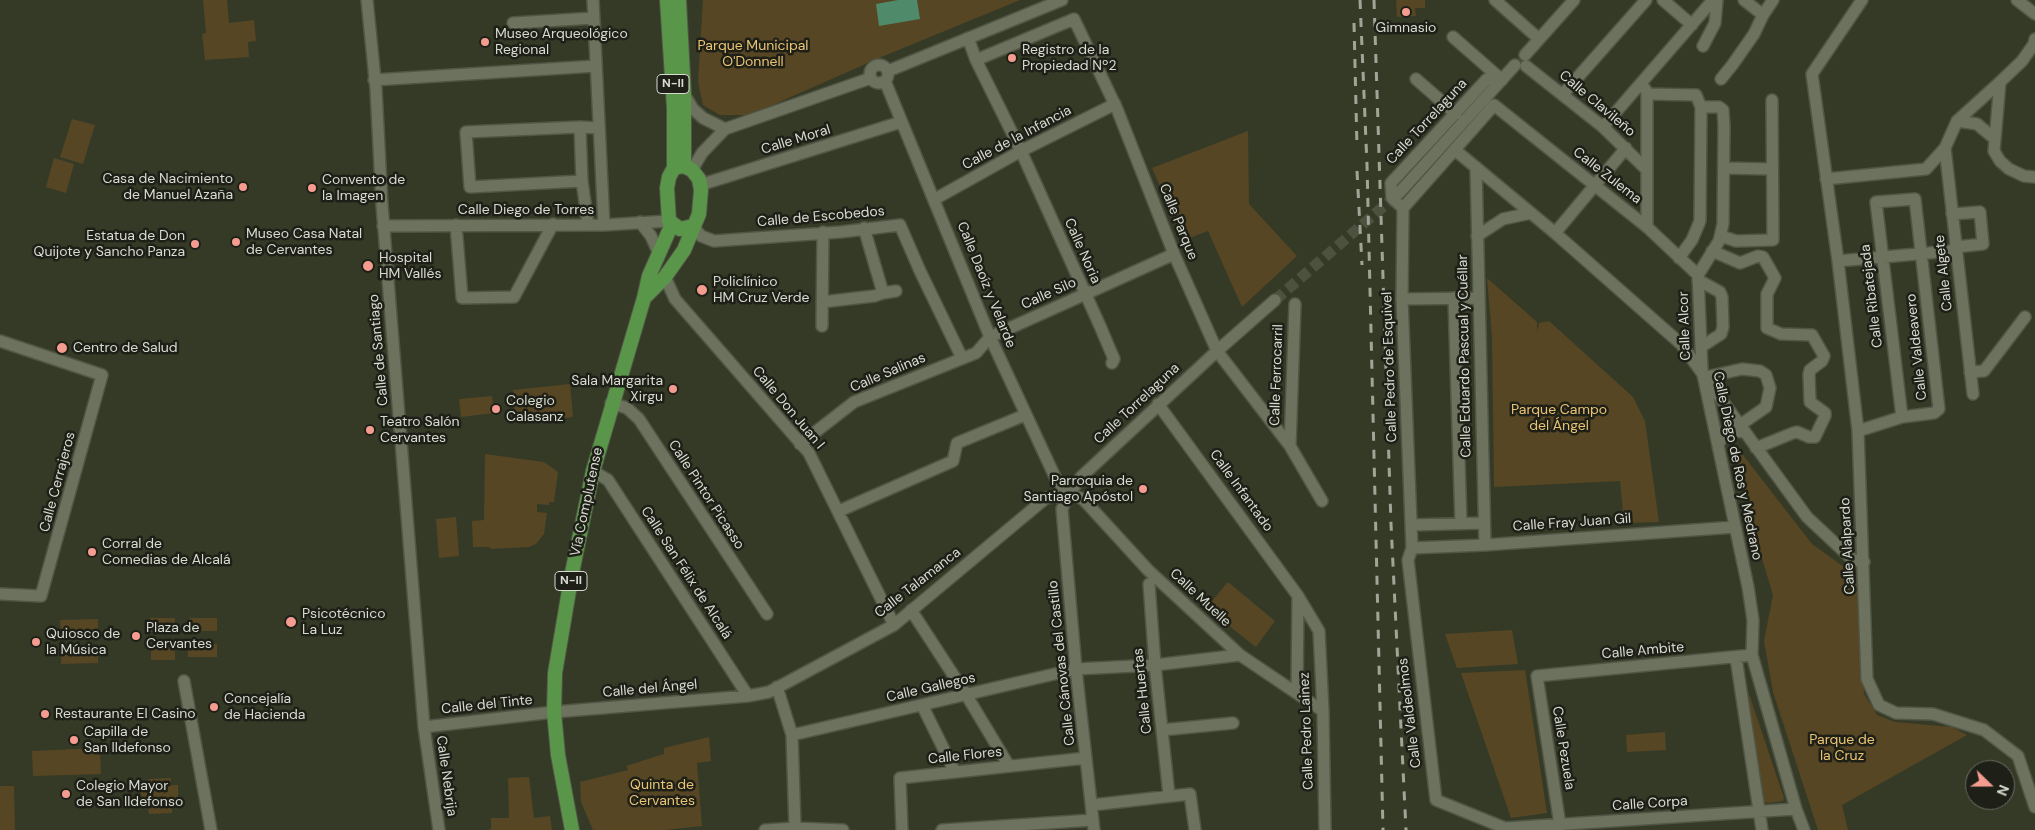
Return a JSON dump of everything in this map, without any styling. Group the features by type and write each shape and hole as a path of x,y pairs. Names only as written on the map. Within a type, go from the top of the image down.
{"main road":[{"name":"N-II","path":"667,0 674,108 683,168"},
{"name":"N-II","path":"679,0 684,94 683,168"},
{"path":"693,226 680,229 671,223 667,188 669,176 683,168 699,179 700,185"},
{"name":"Vía Complutense","path":"644,298 665,278 684,250 699,214 700,185"},
{"name":"Vía Complutense","path":"572,830 558,756 554,712 555,673 572,573 593,471 611,403 644,298 648,276 671,223"}],"street":[{"name":"Calle de Santiago","path":"367,0 424,727"},
{"path":"593,0 604,225"},
{"path":"886,76 883,66 876,65 870,70 871,78 878,83 886,76 968,38 1062,0"},
{"path":"1495,0 1539,39"},
{"name":"Calle Torrelaguna","path":"1399,193 1502,80 1522,62 1539,39 1574,0"},
{"path":"1563,94 1646,0"},
{"path":"1663,0 1692,25"},
{"path":"1603,127 1713,0"},
{"path":"1703,46 1715,23 1718,0"},
{"path":"1744,0 1763,15"},
{"path":"1720,78 1733,64 1754,34 1773,0"},
{"name":"Calle Alalpardo","path":"1862,0 1812,74 1838,261 1858,431 1868,679 1879,705 1896,713 1932,714 1984,730 2018,756 2035,807"},
{"path":"2018,0 2035,14"},
{"path":"513,23 594,18"},
{"name":"Calle Parque","path":"976,60 1074,18 1115,104 1174,254 1216,351 1290,446 1322,501"},
{"path":"1453,36 1502,80"},
{"name":"Calle Noria","path":"968,38 976,60 1021,151 1114,359 1112,363"},
{"path":"1826,179 1926,169 1945,148 1957,121 2022,61 2034,44 2035,39"},
{"name":"Calle Clavileño","path":"1522,62 1603,127 1646,168"},
{"path":"374,80 596,66"},
{"name":"Calle Daoíz y Velarde","path":"886,76 902,122 990,337 1056,479 1069,494"},
{"path":"683,168 724,129 871,78"},
{"path":"1416,78 1456,114"},
{"name":"Calle Torrelaguna","path":"1403,208 1392,198 1391,183 1487,78 1502,80"},
{"path":"2000,82 1994,152 2009,169 2024,176 2035,177"},
{"path":"1642,83 1647,94 1647,227"},
{"path":"684,94 693,109 703,118 724,129"},
{"path":"1647,94 1696,95 1700,107 1700,221 1692,240 1680,258"},
{"path":"1721,236 1736,241 1772,240 1772,100"},
{"name":"Calle de la Infancia","path":"935,199 1021,151 1115,104"},
{"name":"Calle Zulema","path":"1455,150 1494,105 1647,227 1698,278 1720,292 1723,327 1721,334 1701,347"},
{"name":"Calle Alcor","path":"1700,107 1720,107 1723,110 1724,168 1721,236 1698,278 1704,374"},
{"path":"1957,121 1977,124 1995,139"},
{"name":"Calle Moral","path":"700,185 902,122"},
{"path":"582,181 470,187 466,132 580,127 598,128"},
{"path":"580,127 582,181 588,224"},
{"path":"1555,233 1626,148"},
{"name":"Calle Algete","path":"1945,148 1973,394"},
{"path":"1403,208 1455,150"},
{"name":"Calle Diego de Ros y Medrano","path":"1455,150 1555,233 1681,344 1704,374 1752,620 1752,655 1796,809 1804,830"},
{"name":"Calle Eduardo Pascual y Cuéllar","path":"1476,167 1485,545"},
{"path":"1724,168 1771,169"},
{"name":"Calle Valdeavero","path":"1858,431 1902,417 1934,413 1939,409 1922,253 1914,199 1876,202"},
{"name":"Calle Ribatejada","path":"1876,202 1902,417"},
{"name":"Calle Pedro de Esquivel","path":"1403,208 1402,299 1412,548"},
{"path":"1838,261 1951,250 1956,247 1983,244 1980,212 1952,214"},
{"path":"1477,236 1503,219 1531,213"},
{"path":"640,222 651,236 659,254"},
{"name":"Calle Diego de Torres","path":"384,226 671,223"},
{"path":"456,225 462,298 480,298 514,297 553,224"},
{"name":"Calle de Escobedos","path":"693,226 701,236 714,240 900,225 962,358"},
{"path":"864,228 884,293"},
{"path":"822,326 823,232"},
{"path":"1712,251 1740,263 1758,256 1763,257 1775,278 1767,294 1767,328 1781,334 1812,335 1824,356 1822,361 1810,370 1809,374 1810,402 1825,413 1815,437 1808,437 1797,432 1756,448"},
{"name":"Calle Silo","path":"990,337 1174,254"},
{"name":"Calle Don Juan I","path":"665,278 675,299 809,453 894,625"},
{"path":"822,302 896,292"},
{"name":"Calle Eduardo Pascual y Cuéllar","path":"1454,298 1461,524"},
{"path":"1402,299 1478,298"},
{"name":"Calle Torrelaguna","path":"1069,494 1081,477 1158,404 1275,300"},
{"name":"Calle Ferrocarril","path":"1290,446 1295,304"},
{"path":"1970,372 1984,371 2025,317"},
{"name":"Calle Salinas","path":"800,444 854,402 976,353 990,337"},
{"name":"Calle Cerrajeros","path":"0,341 102,375 42,592 0,594"},
{"path":"1718,444 1722,438 1742,428 1766,407 1770,388 1766,376 1760,371 1742,369 1704,374 1742,428 1756,448 1806,517 1853,560 1864,562"},
{"name":"Calle Pintor Picasso","path":"611,403 627,408 639,420 767,614"},
{"name":"Calle Infantado","path":"1158,404 1298,596 1319,631"},
{"path":"839,511 953,461 957,443 1025,414"},
{"name":"Calle San Félix de Alcalá","path":"593,471 608,480 748,696"},
{"name":"Calle Talamanca","path":"748,696 769,692 894,625 1046,498 1069,494"},
{"name":"Calle Muelle","path":"1069,494 1083,499 1148,570 1240,655 1323,711"},
{"name":"Calle Cánovas del Castillo","path":"1069,494 1062,508 1076,669 1094,825"},
{"path":"1411,525 1484,524"},
{"name":"Calle Fray Juan Gil","path":"1412,548 1485,545 1735,527"},
{"name":"Calle Valdeolmos","path":"1412,548 1408,560 1436,800 1505,829"},
{"name":"Calle Huertas","path":"1149,584 1155,666 1169,795"},
{"path":"1297,694 1298,596"},
{"path":"911,610 967,696 1009,766"},
{"name":"Calle Pedro Lainez","path":"1319,631 1323,711 1325,830"},
{"name":"Calle Gallegos","path":"792,735 967,696 1076,669 1155,666 1240,655"},
{"name":"Calle Ambite","path":"1537,676 1752,655"},
{"path":"1736,658 1762,830"},
{"name":"Calle Pezuela","path":"1537,676 1560,825"},
{"path":"184,681 211,830"},
{"path":"777,687 792,735 795,828"},
{"name":"Calle del Ángel","path":"554,712 748,696"},
{"path":"922,705 955,772"},
{"name":"Calle del Tinte","path":"424,727 554,712"},
{"path":"1162,730 1233,723"},
{"name":"Calle Nebrija","path":"424,727 439,830"},
{"name":"Calle Flores","path":"902,830 900,778 1086,758"},
{"path":"1092,805 1190,794 1195,830"},
{"name":"Calle Corpa","path":"1505,829 1796,809"},
{"path":"942,830 1094,825"},
{"path":"765,830 795,828 842,830"}],"green space":[{"path":"203,0 227,0 229,23 254,20 256,41 248,42 249,57 205,60 202,34 206,33"},
{"name":"Parque Municipal O'Donnell","path":"703,0 1020,0 879,58 750,115 720,115 703,105 698,82"},
{"name":"Gimnasio","path":"1396,0 1425,0 1425,8 1415,8 1416,16 1397,17"},
{"path":"72,119 95,125 83,164 60,157"},
{"path":"1248,131 1249,204 1297,256 1242,307 1208,231 1184,240 1152,168"},
{"path":"54,158 74,164 66,193 46,187"},
{"name":"Parque Campo del Ángel","path":"1487,278 1537,322 1537,332 1539,323 1549,321 1633,397 1645,421 1659,522 1624,523 1620,481 1494,487 1492,336"},
{"path":"570,384 573,417 516,423 513,390"},
{"path":"492,396 494,413 461,417 459,399"},
{"name":"Parque de la Cruz","path":"1736,446 1812,544 1858,577 1864,694 1877,715 1895,722 1952,727 1967,735 1842,805 1848,830 1818,830 1773,692 1764,641 1773,595 1733,448"},
{"path":"485,454 544,462 558,472 554,502 549,502 549,505 537,504 537,512 547,513 544,534 536,544 529,547 491,549 490,547 473,547 472,521 484,520"},
{"path":"456,517 459,556 439,558 436,519"},
{"path":"1228,582 1275,621 1256,647 1206,608"},
{"path":"150,618 175,618 175,632 150,632"},
{"path":"189,618 217,618 217,631 189,631"},
{"path":"98,619 98,633 61,634 60,620"},
{"path":"1512,630 1518,664 1457,668 1445,634"},
{"path":"217,644 217,657 188,657 188,645"},
{"path":"151,646 175,646 175,660 151,660"},
{"path":"98,649 98,663 61,664 61,650"},
{"path":"1525,670 1547,813 1511,818 1461,673"},
{"path":"1748,691 1784,798 1783,801 1767,803 1762,801"},
{"path":"1665,732 1666,750 1627,752 1626,735"},
{"name":"Quinta de Cervantes","path":"709,737 711,761 697,763 702,826 665,830 593,830 581,802 580,782 628,770 626,766 664,754 664,748"},
{"path":"100,748 101,774 33,776 32,751"},
{"path":"529,777 534,818 550,816 552,830 487,830 491,829 491,818 509,818 508,778"},
{"path":"171,778 171,785 178,785 178,803 172,803 172,813 149,814 148,807 142,807 141,785 148,785 148,779"},
{"path":"0,786 14,786 15,830 0,830"}],"shaded area":[{"path":"898,0 917,0 920,19 879,26 876,4"}],"tunnel":[{"path":"1275,300 1399,193"}],"railway":[{"path":"1360,0 1367,165 1383,830"},
{"path":"1374,0 1391,524 1406,830"},
{"path":"1354,23 1357,148"},
{"path":"1357,171 1362,265"}],"place":[{"name":"Gimnasio","path":"1406,12"},
{"name":"Museo Arqueológico Regional","path":"485,42"},
{"name":"Registro de la Propiedad Nº2","path":"1012,58"},
{"name":"Casa de Nacimiento de Manuel Azaña","path":"243,187"},
{"name":"Convento de la Imagen","path":"312,188"},
{"name":"Museo Casa Natal de Cervantes","path":"236,242"},
{"name":"Estatua de Don Quijote y Sancho Panza","path":"195,244"},
{"name":"Hospital HM Vallés","path":"368,266"},
{"name":"Policlínico HM Cruz Verde","path":"702,290"},
{"name":"Centro de Salud","path":"62,348"},
{"name":"Sala Margarita Xirgu","path":"673,389"},
{"name":"Colegio Calasanz","path":"496,409"},
{"name":"Teatro Salón Cervantes","path":"370,430"},
{"name":"Parroquia de Santiago Apóstol","path":"1143,489"},
{"name":"Corral de Comedias de Alcalá","path":"92,552"},
{"name":"Psicotécnico La Luz","path":"291,622"},
{"name":"Plaza de Cervantes","path":"136,636"},
{"name":"Quiosco de la Música","path":"36,642"},
{"name":"Concejalía de Hacienda","path":"214,707"},
{"name":"Restaurante El Casino","path":"45,714"},
{"name":"Capilla de San Ildefonso","path":"74,740"},
{"name":"Colegio Mayor de San Ildefonso","path":"66,794"}]}
